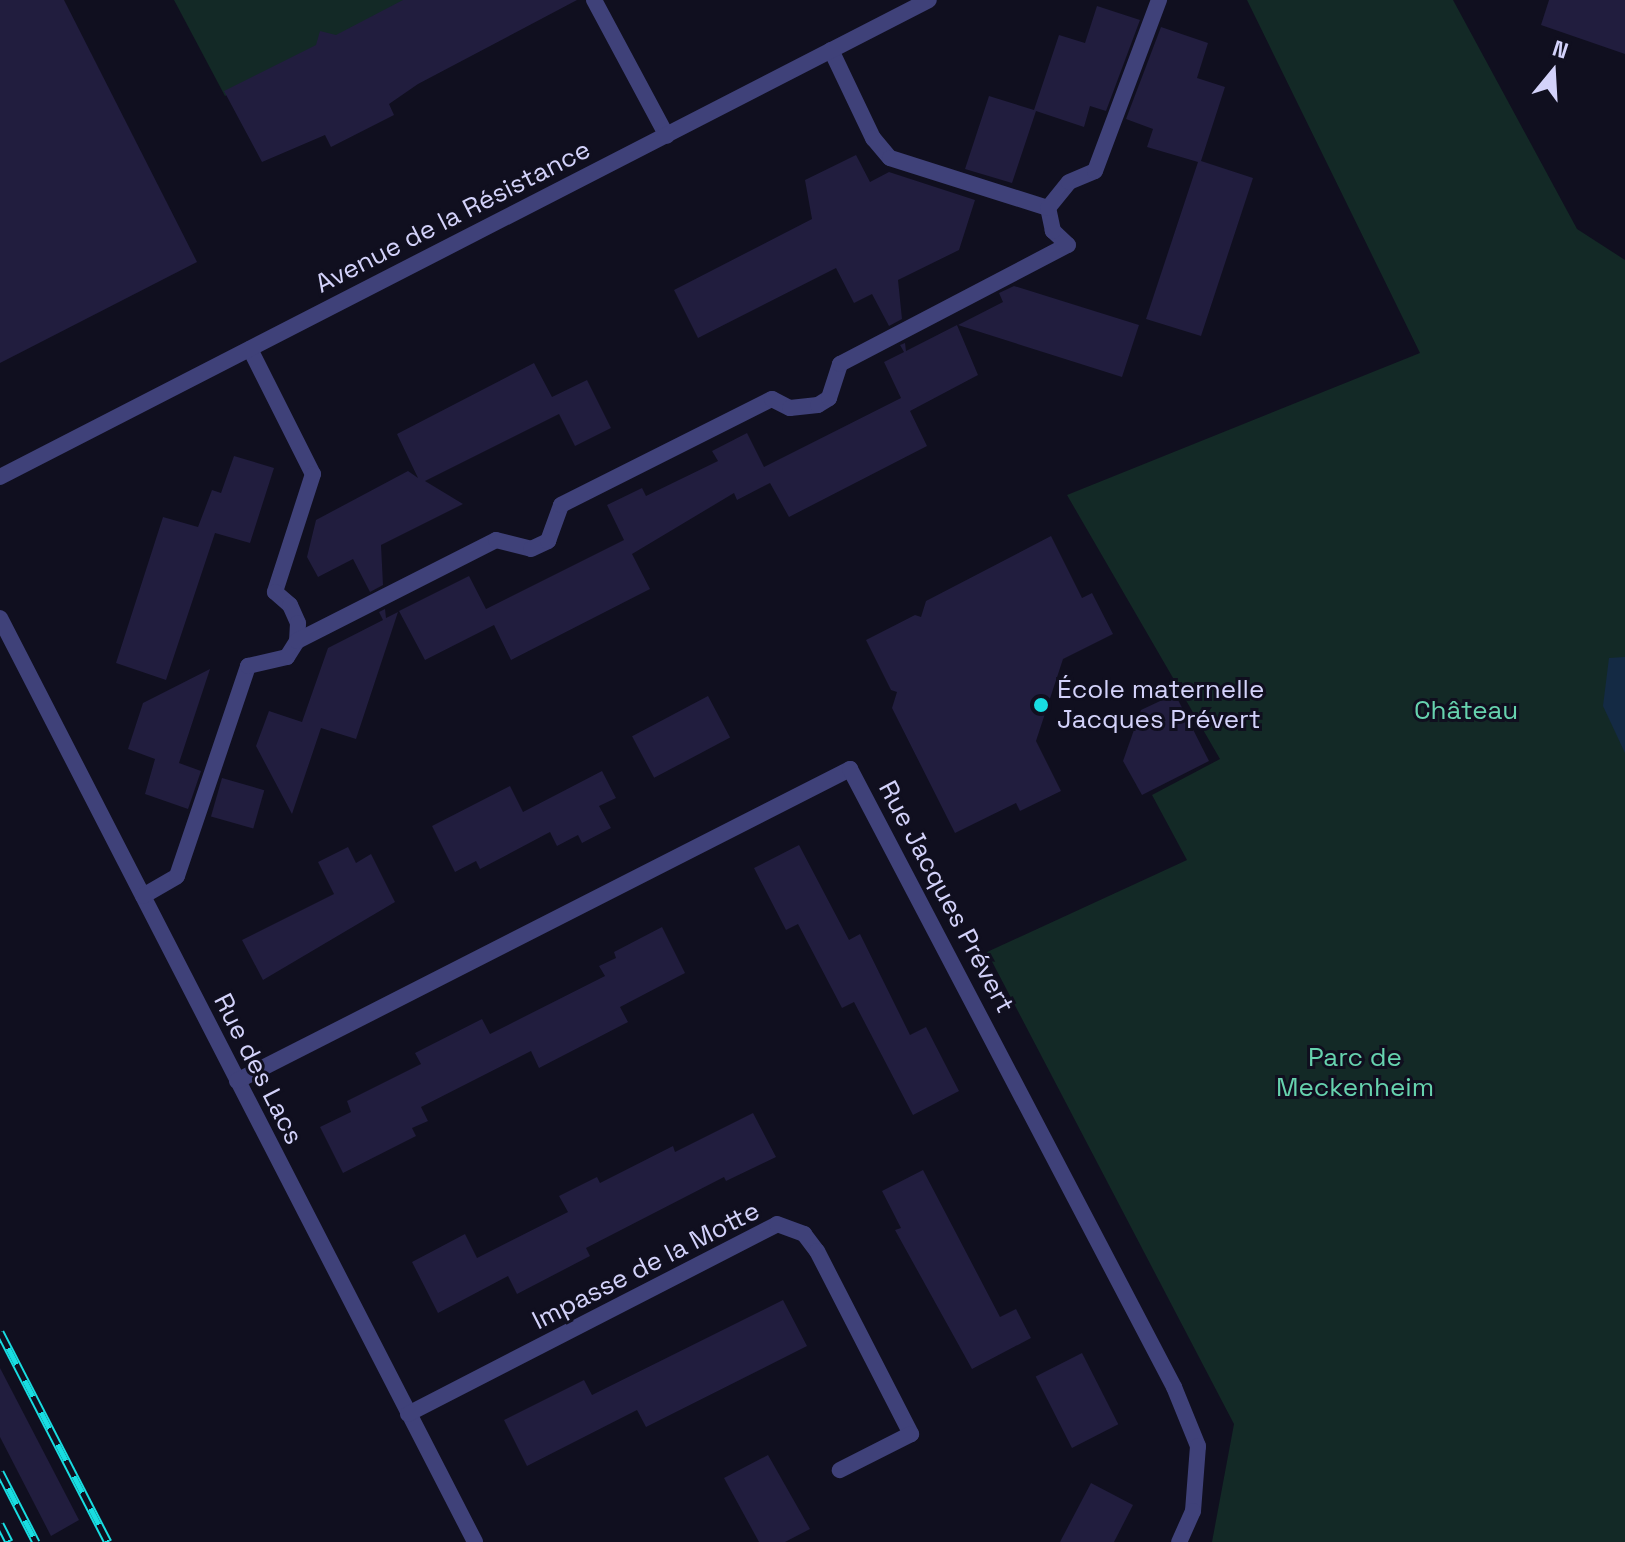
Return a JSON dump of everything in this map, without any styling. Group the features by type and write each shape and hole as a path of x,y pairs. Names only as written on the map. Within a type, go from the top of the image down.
{"street":[{"path":"594,0 667,136"},
{"name":"Avenue de la Résistance","path":"0,477 929,0"},
{"path":"297,641 496,540 513,548 540,545 558,525 561,505 772,399 790,408 818,405 829,398 840,364 1068,245 1053,231 1048,208 1057,192 1095,171 1159,0"},
{"path":"831,50 873,138 890,158 1048,208"},
{"path":"143,896 177,876 248,666 287,657 297,641 298,623 290,605 275,592 313,474 250,349"},
{"name":"Rue des Lacs","path":"0,618 475,1542"},
{"name":"Rue Jacques Prévert","path":"237,1081 850,769 1174,1387 1198,1446 1193,1511 1179,1542"},
{"name":"Impasse de la Motte","path":"408,1414 777,1224 804,1234 817,1251 911,1434 840,1470"}],"green space":[{"path":"174,0 408,0 225,96"},
{"name":"Parc de Meckenheim","path":"1247,0 1453,0 1577,229 1625,260 1625,1542 1212,1542 1234,1424 987,952 1187,860 1152,795 1220,759 1067,495 1420,353"}],"water":[{"path":"1625,657 1625,753 1603,706 1609,658"}],"building":[{"path":"0,0 64,0 197,262 0,363"},
{"path":"403,0 577,0 418,84 389,104 394,115 331,147 325,135 262,162 224,91 316,45 320,31 336,35"},
{"path":"1549,0 1625,0 1625,54 1541,25"},
{"path":"1097,6 1140,20 1106,111 1090,106 1084,127 1036,111 1012,183 965,169 989,96 1034,110 1059,35 1085,43"},
{"path":"1161,27 1208,43 1197,78 1225,87 1201,161 1253,178 1201,336 1146,319 1198,162 1147,147 1153,129 1126,119"},
{"path":"856,155 870,182 889,172 975,200 959,250 898,280 902,319 889,326 872,294 854,303 836,268 698,338 674,290 812,219 805,180"},
{"path":"1014,286 1139,325 1122,377 958,325 1003,302 999,293"},
{"path":"957,325 978,375 910,411 927,446 789,517 770,483 737,500 734,493 632,554 650,589 511,660 494,625 425,660 399,611 469,576 486,609 624,540 607,505 642,488 646,496 718,461 712,451 747,433 764,467 901,398 884,362 904,352 900,345 905,343 906,351"},
{"path":"534,363 552,397 587,380 611,428 575,446 559,414 425,481 463,504 381,545 383,585 370,592 353,559 318,577 307,557 316,520 408,471 418,478 397,434"},
{"path":"234,456 274,468 250,543 215,533 166,680 116,663 163,517 198,527 212,490 221,493"},
{"path":"1051,536 1082,598 1092,593 1113,634 1063,659 1036,741 1061,791 1020,811 1016,803 955,833 892,708 897,692 891,690 866,640 915,615 921,617 926,601"},
{"path":"385,609 386,618 398,612 356,739 321,728 292,814 256,746 269,711 302,722 328,648 383,620 379,612"},
{"path":"210,669 179,763 201,771 188,809 145,794 155,759 128,749 143,703"},
{"path":"1175,694 1209,761 1142,795 1123,761 1141,710"},
{"path":"708,696 730,737 654,778 632,736"},
{"path":"602,771 616,798 599,806 611,828 582,843 578,835 557,846 550,832 480,869 476,861 455,872 432,826 510,786 523,812"},
{"path":"222,778 264,790 253,829 211,816"},
{"path":"799,845 849,940 860,934 910,1035 926,1027 959,1091 913,1115 854,1002 842,1008 798,924 786,930 754,868"},
{"path":"348,847 356,863 371,854 395,902 263,980 242,940 334,894 318,862"},
{"path":"662,927 685,973 620,1007 628,1022 539,1068 531,1051 421,1107 428,1121 412,1128 416,1136 343,1173 320,1127 351,1112 347,1101 421,1064 415,1053 482,1019 490,1034 605,976 599,966 616,958 614,952"},
{"path":"753,1113 776,1157 726,1181 724,1177 586,1248 590,1256 517,1294 508,1276 438,1313 412,1262 465,1234 477,1258 568,1212 559,1196 597,1177 600,1183 673,1146 675,1152"},
{"path":"923,1170 1000,1317 1016,1309 1031,1338 972,1369 895,1230 901,1228 882,1191"},
{"path":"783,1300 807,1346 646,1427 637,1410 527,1466 504,1420 584,1380 592,1395"},
{"path":"1082,1353 1118,1424 1072,1448 1036,1377"},
{"path":"0,1368 79,1520 51,1536 0,1437"},
{"path":"768,1455 810,1529 785,1542 759,1542 724,1478"},
{"path":"1091,1483 1133,1505 1114,1542 1060,1542"}],"railway":[{"path":"0,1332 108,1542"},
{"path":"0,1472 36,1542"},
{"path":"0,1524 9,1542"}],"place":[{"name":"École maternelle Jacques Prévert","path":"1041,705"}],"park label":[{"name":"Château","path":"1466,711"}]}
